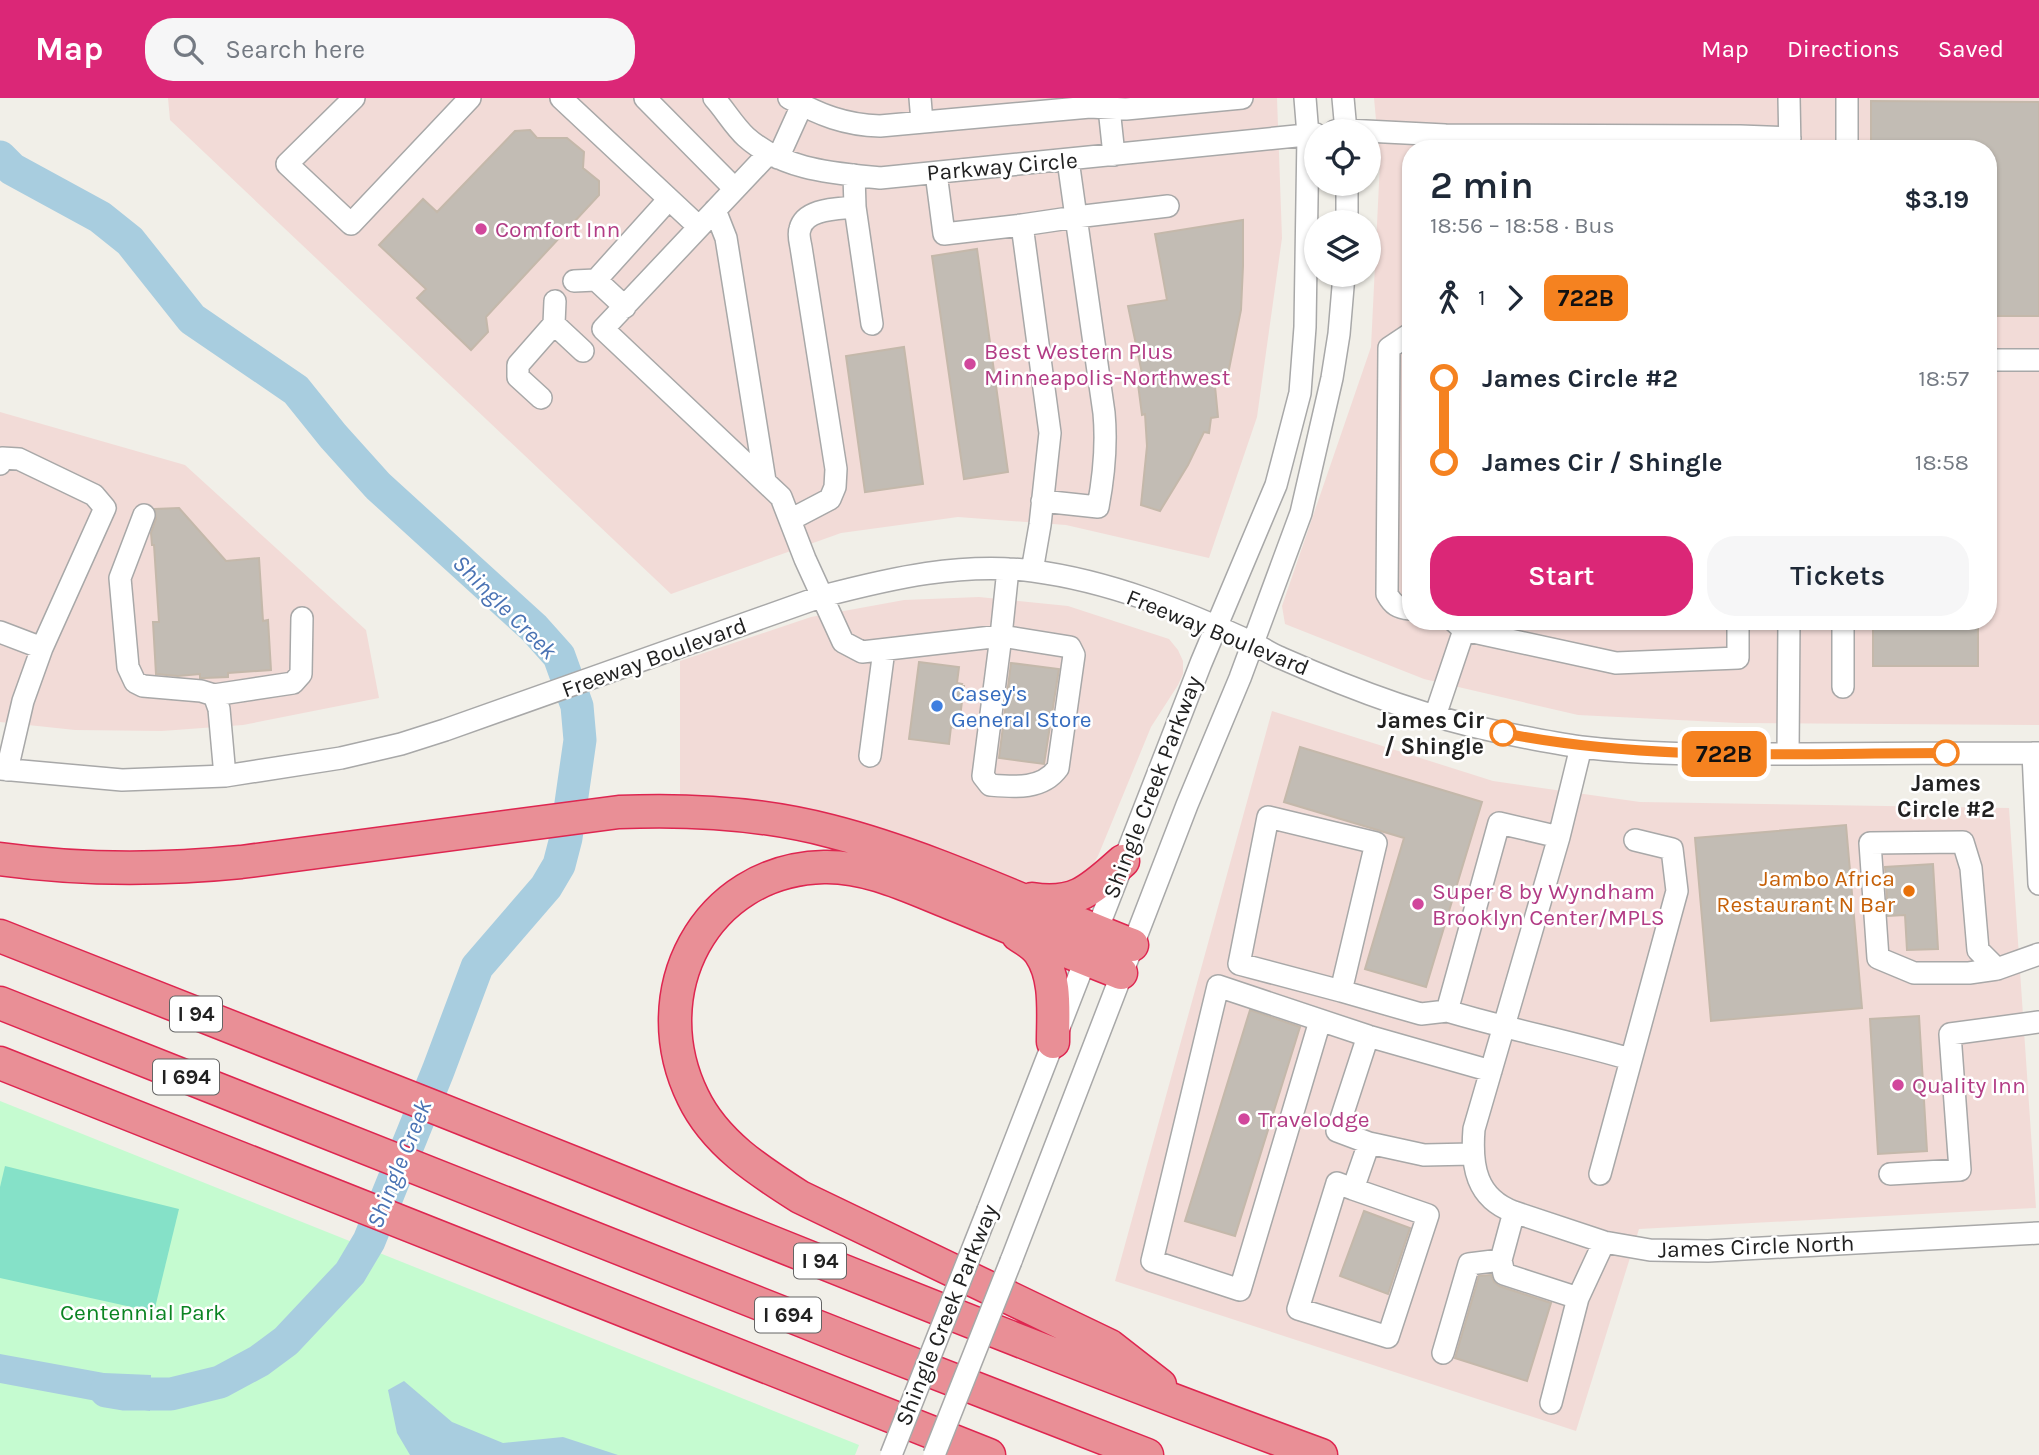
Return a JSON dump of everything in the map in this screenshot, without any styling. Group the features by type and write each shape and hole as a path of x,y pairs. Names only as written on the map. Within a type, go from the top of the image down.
{"highway":[{"path":"0,859 85,867 185,867 619,812 657,810 732,814 819,828 901,853 1005,909 1127,959"},
{"path":"1124,861 1093,887 1070,899 1005,909 846,868 807,868 788,872 752,886 708,923 687,956 675,1014 680,1059 702,1114 745,1160 768,1176 800,1197 1110,1346 1189,1407"},
{"path":"1005,909 1028,942 1039,951 1049,973 1053,1002 1053,1041"},
{"name":"I 94","path":"0,936 1189,1407 1321,1455"},
{"name":"I 694","path":"0,1003 1147,1455"},
{"path":"0,1063 989,1455"},
{"path":"892,1417 934,1455"}],"street":[{"path":"354,98 287,163 351,224 470,98"},
{"path":"561,98 699,227"},
{"path":"645,98 735,189"},
{"name":"Parkway Circle","path":"715,98 744,135 774,156 791,164 835,174 880,178 1304,135"},
{"path":"920,98 922,122"},
{"path":"1007,569 1001,636 983,776 990,785 1022,788 1052,776 1058,768 1074,655 1070,647 1001,636 862,652 844,642 805,559 781,497 603,329 735,189 774,156 796,102 837,121 880,126 1090,107 1126,109 1242,98"},
{"name":"Shingle Creek Parkway","path":"1305,98 1309,119"},
{"path":"1342,119 1343,98"},
{"path":"1790,98 1790,140"},
{"path":"1847,98 1847,140"},
{"path":"1109,108 1114,155"},
{"path":"1381,135 1426,140"},
{"path":"1042,501 1098,507 1104,475 1104,413 1068,160"},
{"path":"936,173 944,234 1168,206"},
{"path":"854,175 855,207 872,324"},
{"name":"Shingle Creek Parkway","path":"891,1455 1216,628 1276,485 1300,393 1310,196"},
{"path":"596,280 669,199"},
{"path":"790,520 830,499 835,487 836,469 800,229 807,218 820,212 855,207"},
{"path":"715,210 726,238 765,481"},
{"path":"1022,225 1050,433 1032,571"},
{"path":"574,281 596,280 625,306"},
{"name":"Shingle Creek Parkway","path":"934,1455 1253,643 1301,513 1332,378 1343,287"},
{"path":"541,398 518,377 518,365 554,324 555,302"},
{"path":"554,324 583,351"},
{"path":"1402,339 1389,348 1387,594 1392,603 1402,608"},
{"path":"1997,360 2039,360"},
{"path":"0,464 2,458 19,458 94,495 105,508 42,649 23,701 4,769"},
{"path":"144,514 120,578 128,667 135,682 143,686 201,691 214,695 293,683 301,674 302,618"},
{"name":"Freeway Boulevard","path":"4,769 122,780 225,776 341,758 401,744 535,699 823,596 880,581 973,568 1032,571 1073,578 1157,602 1357,689 1435,716 1490,730 1581,747 1788,754 2036,753"},
{"path":"1435,716 1458,630"},
{"path":"1476,630 1616,663 1738,658 1738,630"},
{"path":"1788,754 1789,630"},
{"path":"1843,630 1843,687"},
{"path":"0,632 42,649"},
{"path":"870,755 884,650"},
{"path":"214,695 219,709 225,776"},
{"name":"James Circle North","path":"1581,747 1559,836 1474,1129 1472,1154 1476,1175 1485,1191 1500,1207 1604,1242 1650,1250 1708,1251 2039,1233"},
{"path":"2036,753 2039,884"},
{"path":"1341,991 1376,843 1268,817 1239,964 1421,1014 1447,1010 1505,1028 1576,1043 1630,1059"},
{"path":"1447,1010 1499,823 1559,836"},
{"path":"1600,1174 1677,891 1672,849 1635,840"},
{"path":"1997,969 1978,950 1971,867 1963,842 1870,843 1878,958 1914,973 1969,973 1997,969 2039,954"},
{"path":"1320,1021 1240,1290 1152,1261 1218,986 1368,1037 1491,1071"},
{"path":"1890,1174 1959,1170 1950,1034 2039,1022"},
{"path":"1368,1037 1337,1131 1369,1143 1424,1155 1472,1154"},
{"path":"1353,1189 1369,1143"},
{"path":"1337,1183 1353,1189 1428,1214 1388,1337 1297,1309 1337,1183"},
{"path":"1514,1212 1501,1260 1504,1274 1578,1298"},
{"path":"1551,1403 1578,1298 1604,1242"},
{"path":"1443,1353 1469,1264 1501,1260"}],"shaded area":[{"path":"168,98 1277,98 1282,238 1257,417 1209,558 1066,525 958,517 841,533 671,594 170,120"},
{"path":"1374,98 2039,98 2039,725 1738,723 1578,715 1424,679 1285,624 1282,606 1371,347 1374,287 1381,287 1381,210 1378,210 1378,196 1381,196 1381,119 1376,119"},
{"path":"0,412 185,465 366,630 379,698 243,725 162,731 75,730 0,722"},
{"path":"979,597 1068,606 1169,639 1183,661 1183,674 1151,727 1098,856 1086,876 1073,885 1035,892 680,802 680,661 811,617 904,600"},
{"path":"1272,711 1493,781 1640,802 2009,808 2036,1208 1639,1229 1576,1431 1115,1281"}],"green space":[{"name":"Centennial Park","path":"0,1101 859,1445 855,1455 0,1455"},
{"path":"5,1166 179,1209 154,1312 0,1278 0,1187"}],"water":[{"path":"0,1354 104,1373 151,1375 150,1411 0,1383"},
{"path":"404,1381 452,1422 503,1443 563,1437 618,1455 410,1455 397,1433 388,1390"}],"building":[{"path":"1871,101 2039,102 2039,316 1997,316 1997,140 1871,140"},
{"name":"Comfort Inn","path":"530,130 537,138 567,138 584,152 583,168 599,181 599,195 486,317 488,332 471,350 417,298 426,289 379,245 423,199 437,212 515,131"},
{"path":"1243,220 1241,310 1228,374 1214,376 1218,417 1211,418 1209,433 1204,432 1160,511 1141,505 1147,446 1145,414 1142,415 1138,384 1144,383 1128,306 1167,300 1155,234"},
{"name":"Best Western Plus Minneapolis-Northwest","path":"977,249 1008,472 964,479 932,256"},
{"path":"904,347 923,484 865,492 846,356"},
{"path":"179,508 226,561 259,558 263,621 268,620 271,670 228,673 228,677 204,678 200,678 200,674 156,674 153,622 159,622 151,533 156,519 155,509"},
{"path":"1873,630 1978,630 1978,666 1873,666"},
{"name":"Casey's General Store","path":"919,662 959,667 957,683 964,686 959,725 957,728 951,727 949,744 909,739"},
{"name":"Casey's General Store","path":"1011,663 1059,669 1044,764 999,758"},
{"name":"Super 8 by Wyndham Brooklyn Center/MPLS","path":"1300,747 1482,802 1426,987 1365,969 1404,838 1284,802"},
{"path":"1846,825 1862,1008 1711,1021 1695,838"},
{"name":"Jambo Africa Restaurant N Bar","path":"1933,864 1938,949 1907,950 1905,915 1888,916 1885,867"},
{"name":"Travelodge","path":"1250,1010 1300,1027 1235,1236 1185,1221"},
{"name":"Quality Inn","path":"1919,1016 1927,1151 1878,1154 1870,1019"},
{"path":"1364,1211 1410,1228 1388,1294 1340,1276"},
{"path":"1491,1275 1499,1286 1551,1303 1527,1381 1455,1358 1479,1276"}],"waterway":[{"name":"Shingle Creek","path":"0,157 12,169 100,217 130,241 192,319 296,390 378,486 534,628 559,656 577,706 580,740 566,838 559,865 546,887 477,967 369,1241 350,1273 286,1341 259,1361 220,1382 171,1394 124,1394 106,1391"}],"bus line":[{"name":"722B","path":"1503,733 1581,747 1641,751 1723,754 1946,753"}],"place":[{"name":"Comfort Inn","path":"481,229"},
{"name":"Best Western Plus Minneapolis-Northwest","path":"970,364"},
{"name":"Casey's General Store","path":"937,706"},
{"name":"James Cir / Shingle","path":"1503,733"},
{"name":"James Circle #2","path":"1946,753"},
{"name":"Jambo Africa Restaurant N Bar","path":"1909,891"},
{"name":"Super 8 by Wyndham Brooklyn Center/MPLS","path":"1418,904"},
{"name":"Quality Inn","path":"1898,1085"},
{"name":"Travelodge","path":"1244,1119"}]}
